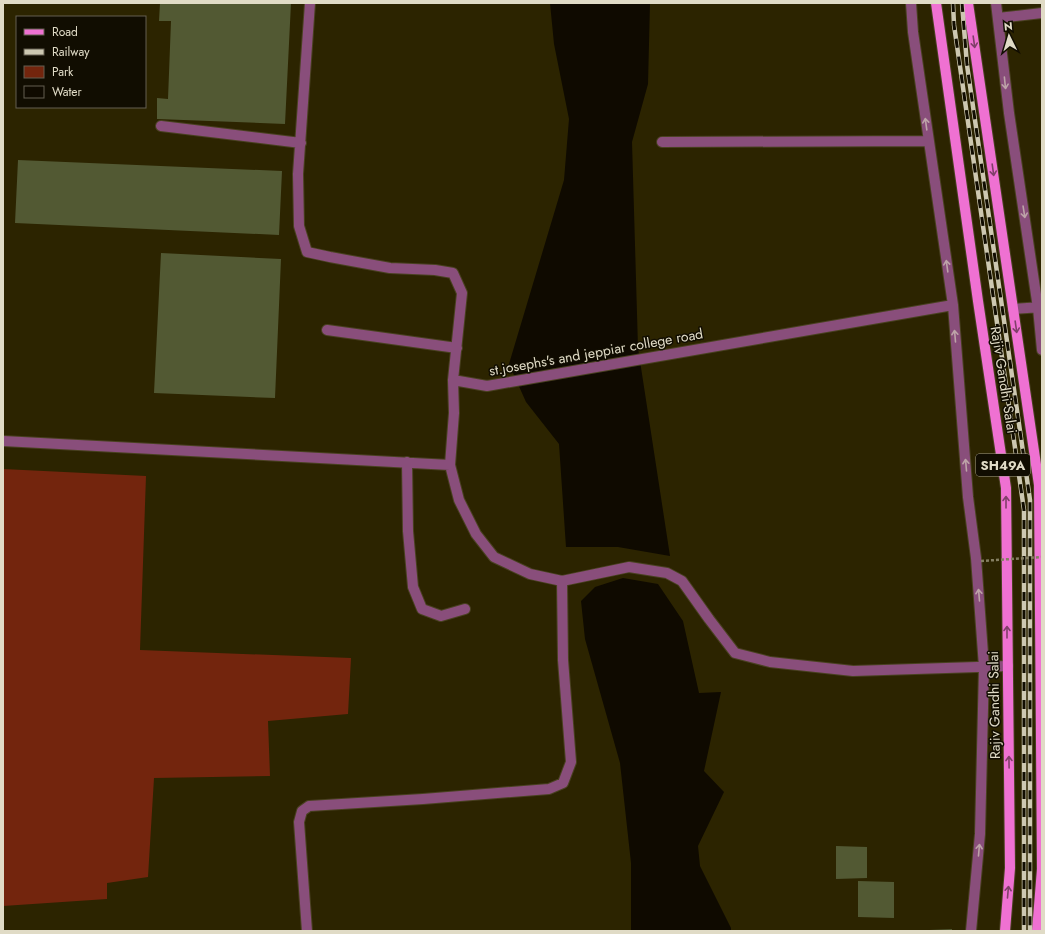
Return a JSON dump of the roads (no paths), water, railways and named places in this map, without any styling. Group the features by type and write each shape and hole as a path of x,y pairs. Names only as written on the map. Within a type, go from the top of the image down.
{"main road":[{"name":"Rajiv Gandhi Salai","path":"936,3 1006,488 1010,868 1005,931"},
{"name":"Rajiv Gandhi Salai","path":"968,3 1039,485 1042,869 1037,931"}],"street":[{"path":"310,3 298,174 299,226 307,252 390,268 435,270 453,273 462,293 453,380 454,413 450,465 459,500 476,534 494,557 530,574 562,582 629,567 667,573 682,581 735,653 770,662 853,671 1008,666"},
{"path":"911,3 913,32 953,305 968,497 976,558 984,667 980,834 971,931"},
{"path":"996,3 1009,113 1040,308 1042,350"},
{"path":"998,18 1042,13"},
{"path":"161,126 300,143"},
{"path":"662,142 929,141"},
{"name":"st.josephs's and jeppiar college road","path":"453,380 487,386 953,305"},
{"path":"1013,310 1040,308"},
{"path":"327,330 457,348"},
{"path":"3,441 450,465"},
{"path":"407,462 408,531 413,587 422,609 441,616 465,609"},
{"path":"307,931 300,822 302,811 309,806 549,789 563,783 571,762 563,660 562,582"}],"water":[{"path":"550,3 650,3 648,84 632,142 638,348 670,556 618,547 566,547 559,444 526,402 509,364 564,180 569,119 554,44"},
{"path":"623,578 658,584 683,621 699,693 721,692 704,771 724,792 698,846 700,866 731,928 731,931 631,931 631,863 620,763 585,639 581,601 595,587"}],"railway":[{"path":"953,3 954,25 1024,510 1024,931"},
{"path":"962,3 967,65 1030,500 1030,931"}]}
